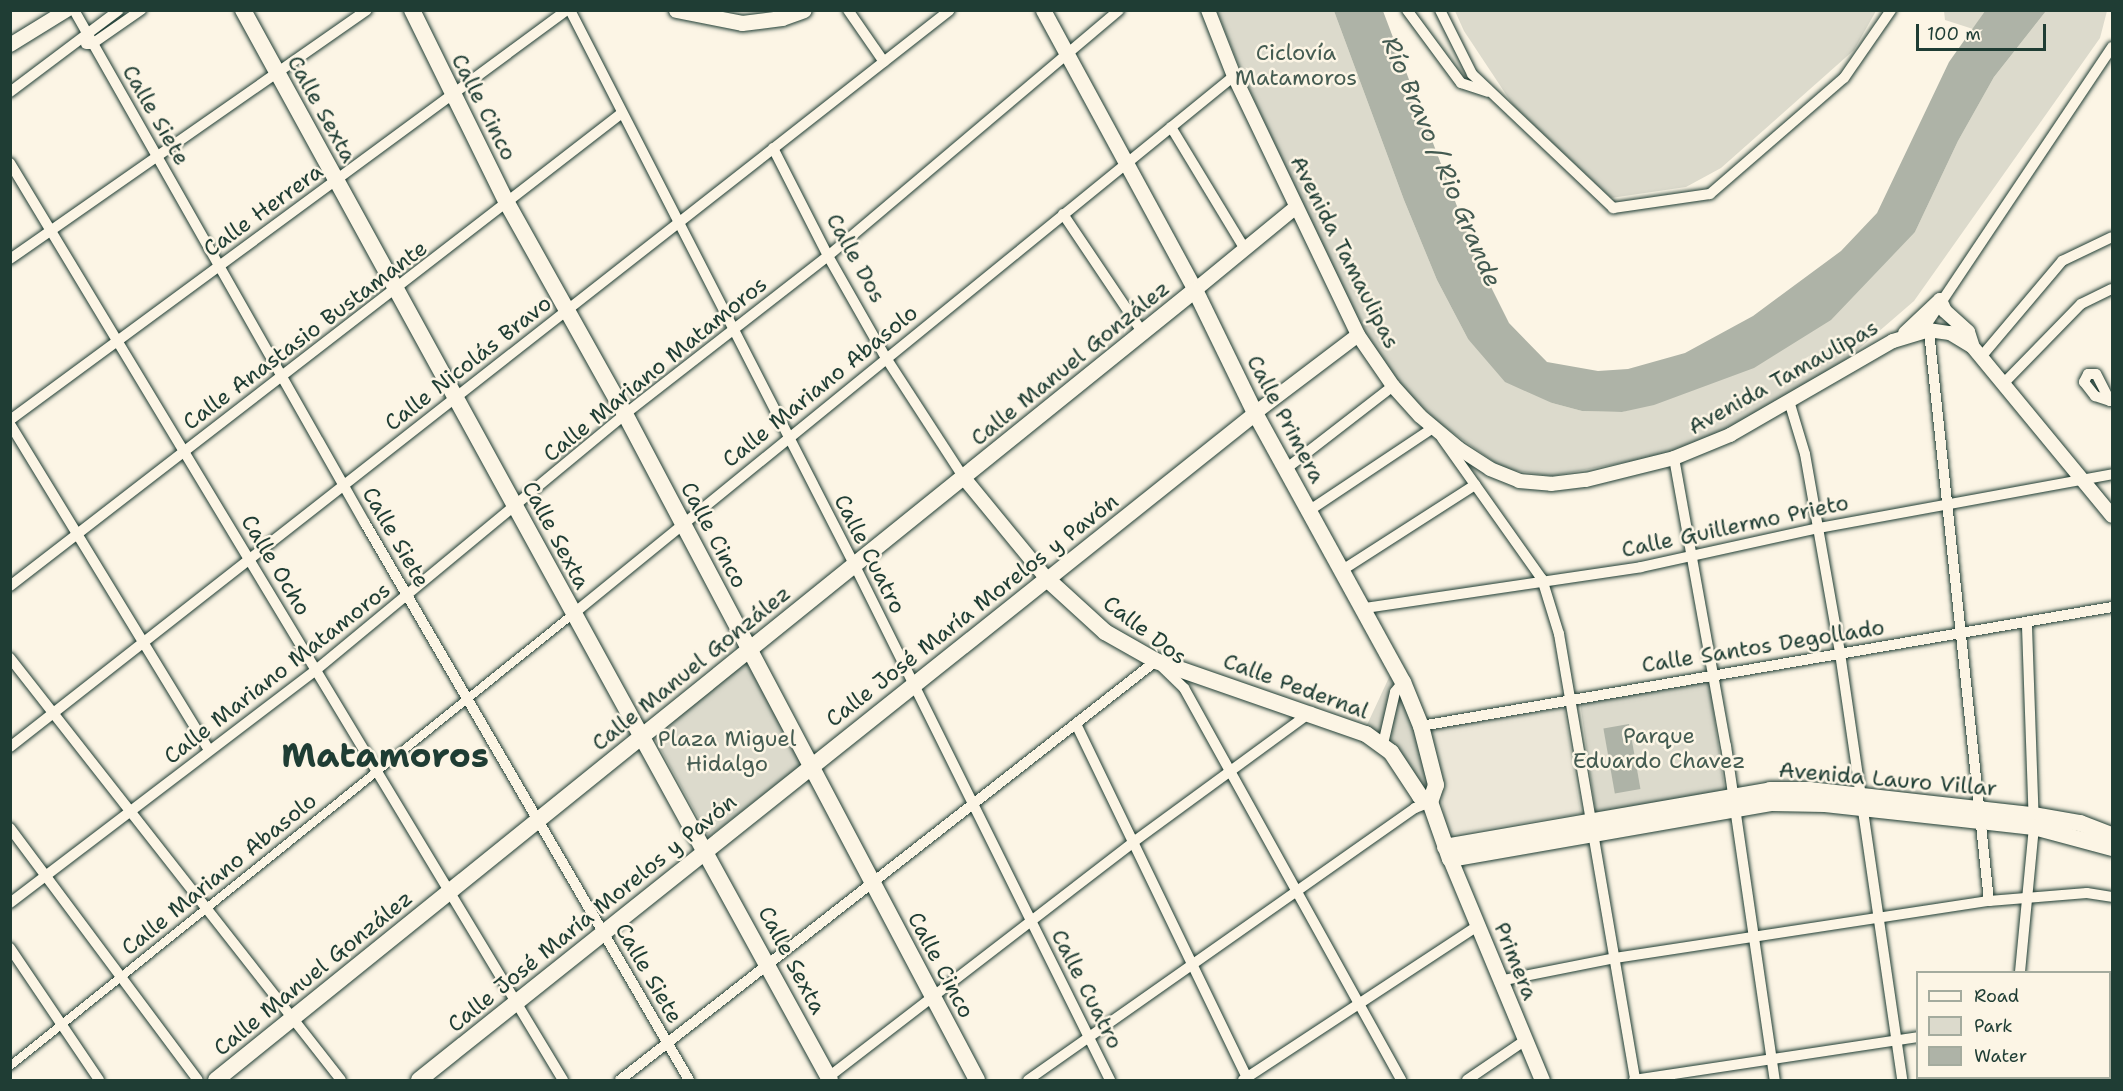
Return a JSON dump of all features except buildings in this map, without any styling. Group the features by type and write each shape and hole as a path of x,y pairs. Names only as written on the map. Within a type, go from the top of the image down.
{"main road":[{"name":"Calle Sexta","path":"243,10 573,615 644,735 768,963 828,1079"},
{"name":"Calle Cinco","path":"412,10 507,203 625,414 809,767 977,1080"},
{"path":"676,10 742,23 782,18 804,10"},
{"name":"Calle Primera","path":"1043,10 1065,55 1195,290 1255,413 1344,569 1403,682 1421,726 1437,785 1430,802 1447,853"},
{"name":"Calle Manuel González","path":"216,1080 1195,290"},
{"name":"Calle José María Morelos y Pavón","path":"419,1080 1255,413"},
{"name":"Calle Dos","path":"1047,579 1105,632 1156,661"},
{"name":"Calle Pedernal","path":"1156,661 1311,712 1383,744 1420,796 1430,802"},
{"name":"Avenida Lauro Villar","path":"1447,853 1734,802 1770,790 2033,821 2080,823 2112,835"},
{"name":"Avenida Lauro Villar","path":"2033,821 2112,848"},
{"path":"2080,823 2112,825"},
{"name":"Primera","path":"1447,853 1542,1080"}],"street":[{"path":"10,45 68,10"},
{"name":"Calle Siete","path":"74,10 536,821 604,932 689,1080"},
{"path":"10,92 119,10"},
{"path":"76,44 92,44 141,10"},
{"path":"10,259 158,158 367,10"},
{"name":"Calle Herrera","path":"10,422 117,340 337,182 569,10"},
{"name":"Calle Cuatro","path":"569,10 677,225 734,330 855,566 1110,1080"},
{"path":"848,10 884,62"},
{"name":"Calle Nicolás Bravo","path":"10,747 950,10"},
{"name":"Calle Mariano Matamoros","path":"10,903 316,670 625,414 828,256 1119,10"},
{"name":"Avenida Tamaulipas","path":"1208,10 1234,76 1358,335 1393,386 1437,432 1490,469 1533,484 1586,480 1674,458 1730,435 1897,339 1928,330"},
{"path":"1407,10 1442,53 1461,83 1489,92"},
{"path":"1440,10 1472,74 1613,208 1710,194 1844,78 1891,10"},
{"path":"1989,901 1928,330 1940,300 2112,48"},
{"name":"Calle Mariano Abasolo","path":"10,1066 468,702 788,435 1234,76"},
{"name":"Calle Anastasio Bustamante","path":"10,586 397,291 622,113"},
{"path":"1171,127 1245,249"},
{"name":"Calle Dos","path":"773,148 828,256 886,358 963,478 1047,579"},
{"name":"Calle Ocho","path":"10,163 563,1080"},
{"path":"1195,290 1296,207"},
{"path":"1063,214 1143,333"},
{"path":"1977,352 2062,261 2112,237"},
{"path":"2003,384 2081,304 2112,289"},
{"path":"1897,339 1940,300"},
{"path":"1940,300 1945,310 1968,332 1977,352 2112,516"},
{"path":"1928,330 1950,333 1977,352"},
{"name":"Calle José María Morelos y Pavón","path":"1255,413 1358,335"},
{"path":"1287,468 1393,386"},
{"path":"1789,401 1806,454 1840,653 1902,1080"},
{"path":"10,422 209,750"},
{"path":"1310,510 1437,432 1542,579 1559,634 1572,699 1635,1080 1916,1037"},
{"path":"1674,458 1714,675 1755,935 1775,1080"},
{"name":"Calle Guillermo Prieto","path":"1365,608 1542,579 1596,574 1819,528 2112,474"},
{"path":"1344,569 1475,485"},
{"name":"Calle Santos Degollado","path":"1421,726 2112,607"},
{"path":"2020,971 2030,897 2033,821 2027,621"},
{"path":"10,658 341,1080"},
{"path":"620,1080 1156,661"},
{"name":"Calle Dos","path":"1156,661 1184,688 1401,1080"},
{"path":"1383,744 1395,692 1403,682"},
{"path":"828,1079 1132,843 1311,712"},
{"path":"1076,724 1246,1079 1477,926"},
{"path":"1028,1080 1415,808 1430,802"},
{"path":"10,828 198,1080"},
{"path":"1499,981 1615,958 1755,935 1989,901 2099,893 2112,897"},
{"path":"10,948 99,1080"},
{"path":"1467,1080 1524,1041"}],"shaded area":[{"path":"1564,708 1581,814 1447,835 1431,729"}],"green space":[{"name":"Ciclovía Matamoros","path":"1217,11 1334,11 1404,200 1437,280 1468,339 1552,403 1582,411 1622,412 1695,389 1915,232 1958,141 1994,77 2046,11 2107,11 2100,38 1914,301 1847,359 1732,428 1675,453 1552,476 1504,469 1439,423 1398,383 1363,331 1242,74"},
{"path":"1455,11 1876,11 1854,50 1721,168 1686,187 1611,198 1513,105 1464,31"},
{"path":"1944,11 1985,11 1973,29 1945,20"},
{"name":"Plaza Miguel Hidalgo","path":"746,662 802,764 709,837 654,737"},
{"path":"1392,671 1418,729 1428,782 1422,788 1391,741 1366,727"},
{"name":"Parque Eduardo Chavez","path":"1709,679 1725,794 1595,812 1579,697"}],"water":[{"path":"1334,11 1383,11 1477,259 1509,323 1547,362 1598,371 1628,369 1685,353 1753,316 1841,251 1877,213 1949,62 1985,11 2046,11 1994,77 1958,141 1915,232 1831,320 1754,368 1654,405 1622,412 1582,411 1552,403 1505,382 1468,339 1437,280 1404,200"},
{"path":"1629,724 1640,789 1615,794 1603,729"}],"district":[{"name":"Matamoros","path":"385,756"}],"water label":[{"name":"Río Bravo / Rio Grande","path":"1441,162"}]}
